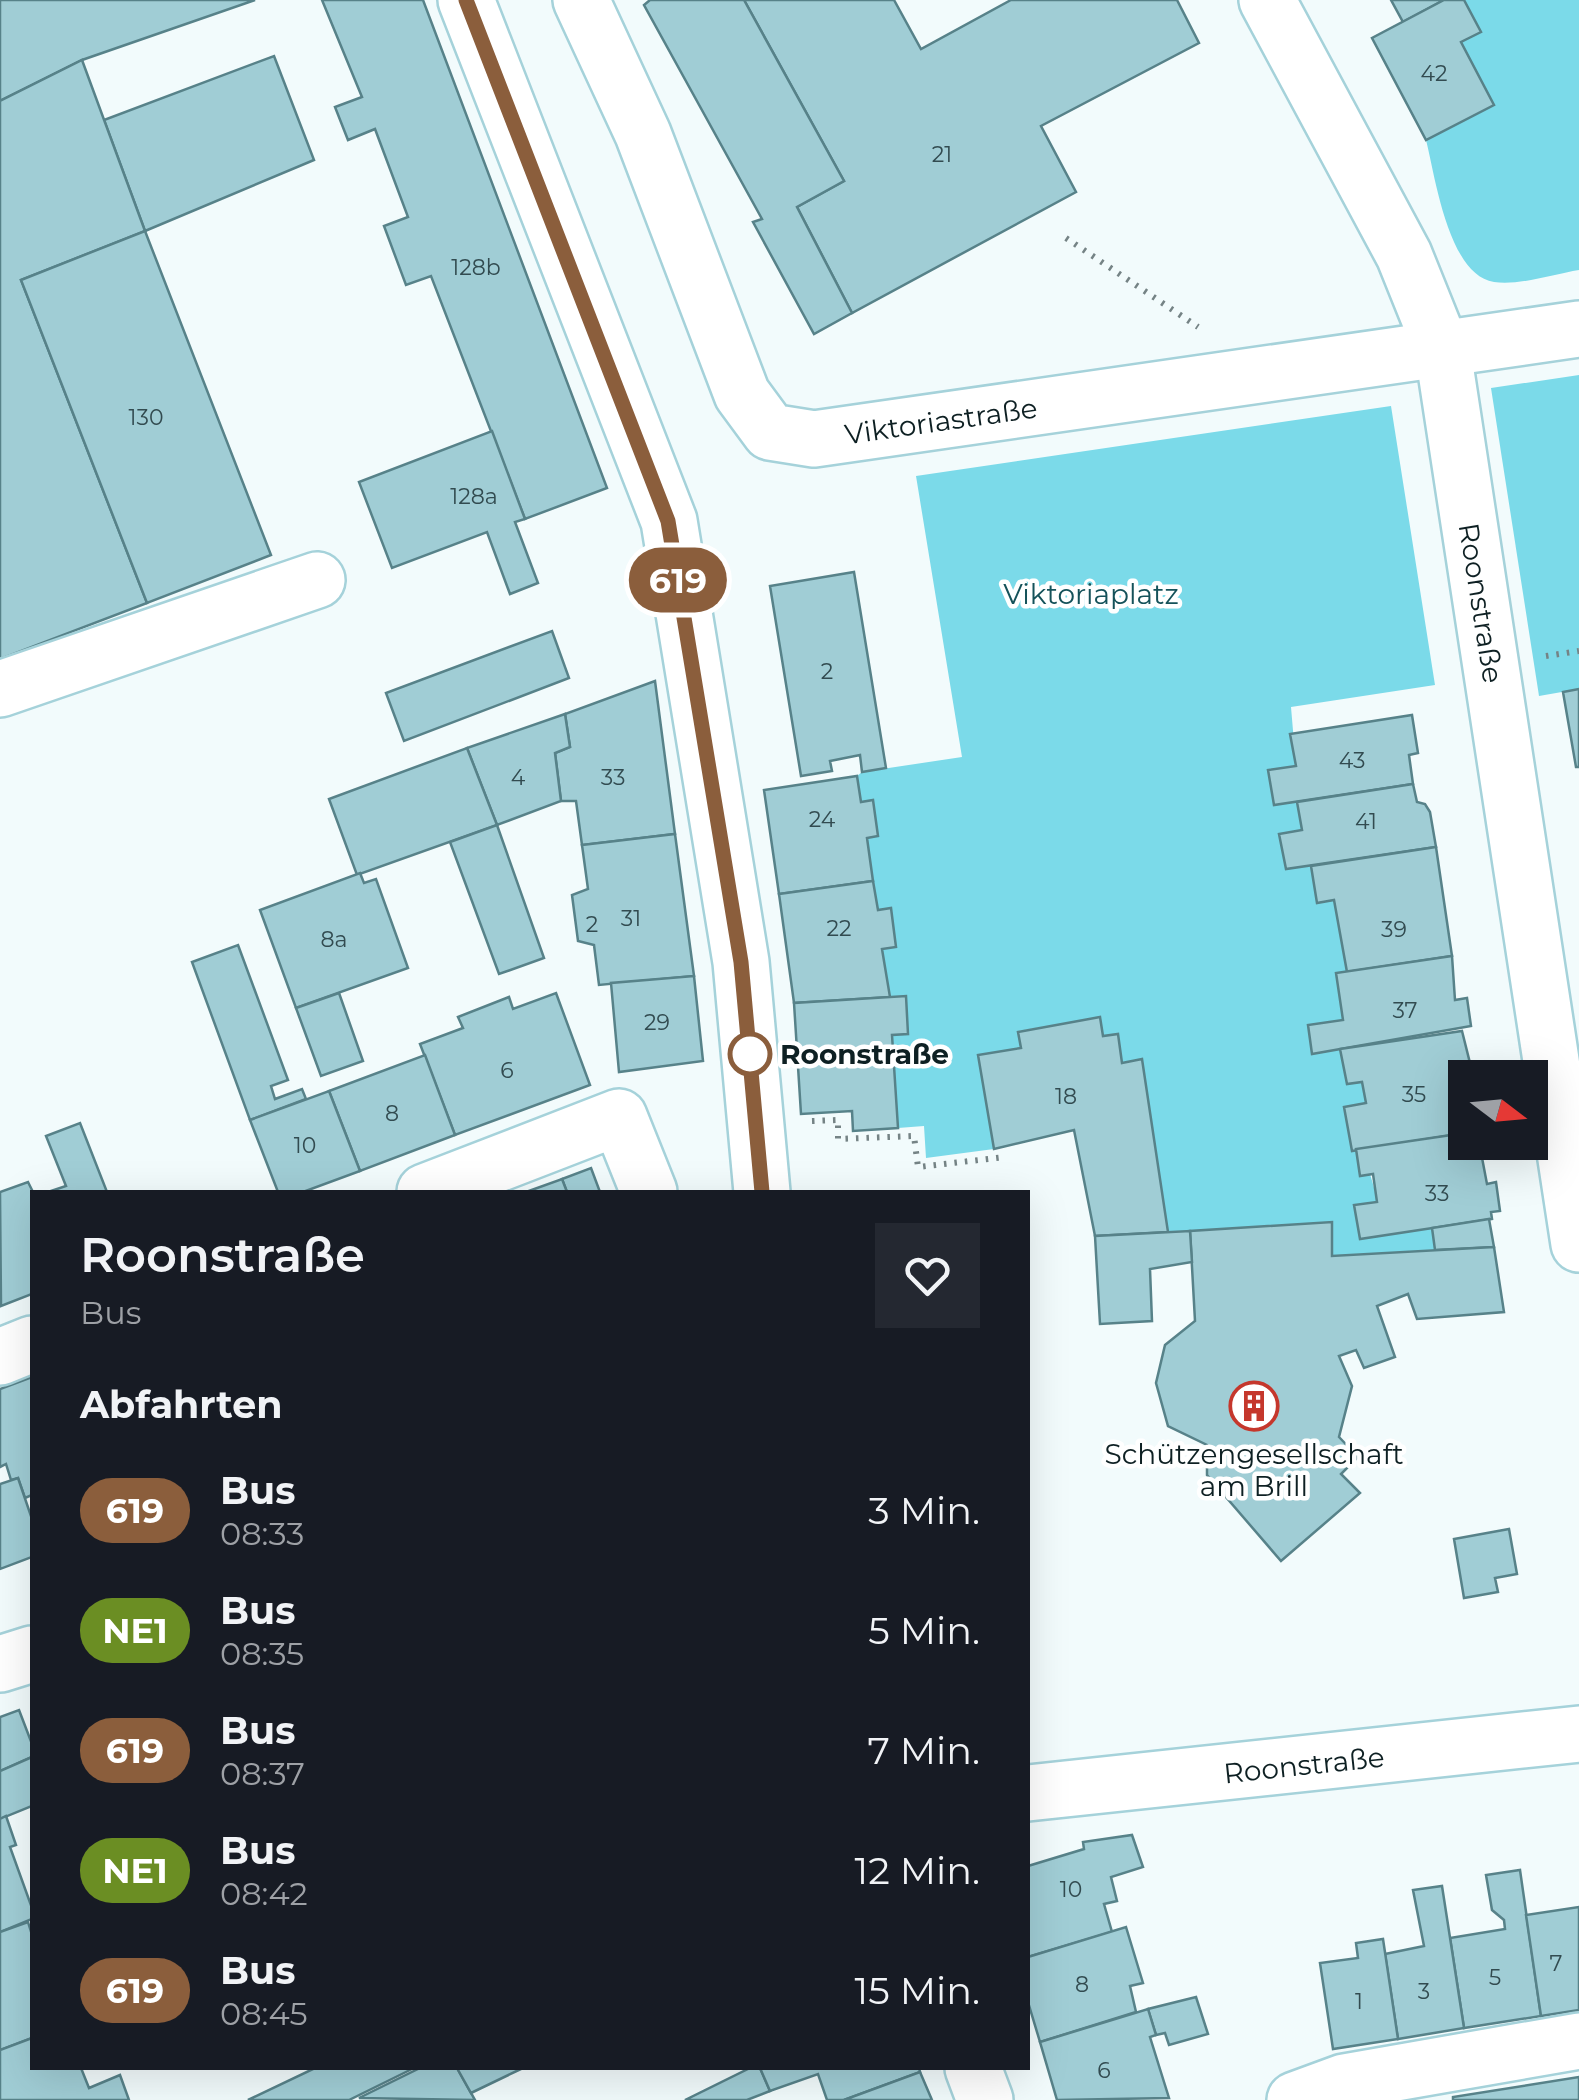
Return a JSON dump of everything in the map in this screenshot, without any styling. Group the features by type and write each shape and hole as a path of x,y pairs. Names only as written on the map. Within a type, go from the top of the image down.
{"street":[{"path":"466,0 668,521 741,962 762,1190"},
{"name":"Viktoriastraße","path":"581,0 643,134 742,394 770,432 814,439 1579,330"},
{"name":"Roonstraße","path":"1267,0 1404,256 1443,352 1579,1244"},
{"path":"0,689 317,580"},
{"path":"430,1190 620,1117 647,1190"},
{"path":"0,1357 30,1345"},
{"path":"0,1664 30,1655"},
{"name":"Roonstraße","path":"1030,1794 1579,1734"},
{"path":"1294,2100 1344,2082 1579,2040"},
{"path":"974,2070 985,2100"}],"path":[{"path":"1066,238 1270,376"},
{"path":"756,1123 838,1120 838,1140 914,1136 918,1167 1006,1157"}],"green space":[{"path":"1464,0 1579,0 1579,270 1525,281 1494,282 1478,275 1465,262 1446,222 1426,140 1494,105 1461,42 1481,32"},
{"path":"1579,375 1579,689 1539,696 1491,388"},
{"name":"Viktoriaplatz","path":"1391,406 1435,685 1291,707 1296,766 1268,771 1274,805 1297,802 1302,830 1279,834 1286,869 1311,866 1317,902 1334,900 1347,972 1336,974 1343,1020 1308,1026 1312,1054 1340,1049 1347,1084 1362,1082 1366,1103 1344,1107 1377,1202 1354,1206 1360,1238 1432,1228 1435,1250 1332,1256 1332,1223 1168,1232 1142,1060 1122,1063 1118,1034 1103,1036 1100,1017 1019,1031 1021,1048 978,1056 994,1149 926,1158 924,1126 898,1128 892,1035 908,1033 906,996 890,997 882,949 896,946 891,908 878,910 867,838 878,836 873,801 861,802 857,776 862,772 962,757 916,476"}],"building":[{"path":"0,0 255,0 82,60 0,101"},
{"path":"322,0 423,0 607,488 525,519 431,276 406,285 384,226 408,217 375,129 348,140 335,107 362,97"},
{"path":"650,0 744,0 844,181 797,207 852,313 814,334 753,222 762,219 644,5"},
{"path":"744,0 894,0 921,49 1011,0 1177,0 1199,43 1041,126 1076,192 852,313 797,207 844,181"},
{"path":"1391,0 1444,0 1403,22"},
{"path":"1444,0 1464,0 1481,32 1461,42 1494,105 1426,140 1372,38"},
{"path":"274,56 314,160 145,231 104,120"},
{"path":"82,60 145,231 21,280 147,603 0,659 0,101"},
{"path":"145,231 271,555 147,603 21,280"},
{"path":"492,431 525,519 515,522 538,583 510,594 487,532 392,568 359,482"},
{"path":"854,572 886,768 862,772 860,755 830,761 832,771 801,776 770,586"},
{"path":"552,631 569,678 404,741 386,693"},
{"path":"655,681 675,834 582,845 576,801 561,801 555,753 570,747 565,714"},
{"path":"1579,689 1579,767 1576,767 1563,692"},
{"path":"565,714 570,747 555,753 561,801 497,825 467,748"},
{"path":"1412,715 1418,753 1409,755 1413,784 1274,805 1268,770 1296,766 1290,734"},
{"path":"467,748 497,825 357,875 329,799"},
{"path":"857,776 861,802 873,800 878,836 867,838 873,881 779,894 764,790"},
{"path":"1413,784 1417,802 1425,804 1430,812 1436,847 1286,869 1279,834 1302,830 1297,802"},
{"path":"497,825 544,958 499,974 450,842"},
{"path":"675,834 694,976 599,985 594,945 578,941 572,895 588,889 582,845"},
{"path":"1436,847 1452,956 1347,972 1334,900 1317,903 1311,866"},
{"path":"360,873 364,883 376,879 408,968 296,1008 260,910"},
{"path":"873,881 878,910 891,908 896,947 882,949 890,997 794,1003 779,894"},
{"path":"238,945 288,1080 271,1086 275,1099 302,1089 306,1099 250,1120 192,962"},
{"path":"1452,956 1455,1000 1467,998 1471,1026 1312,1054 1308,1025 1343,1020 1336,973"},
{"path":"694,976 703,1061 619,1072 611,983"},
{"path":"339,993 363,1061 321,1076 296,1008"},
{"path":"556,993 590,1085 455,1135 420,1044 463,1028 458,1017 509,997 513,1009"},
{"path":"906,996 908,1034 892,1035 898,1128 853,1131 852,1111 801,1114 794,1003"},
{"path":"1100,1017 1103,1036 1118,1034 1122,1063 1142,1059 1168,1232 1095,1236 1074,1130 994,1149 978,1055 1021,1048 1018,1032"},
{"path":"1462,1031 1469,1060 1448,1060 1448,1136 1352,1151 1344,1107 1366,1103 1362,1082 1347,1084 1340,1049"},
{"path":"425,1055 455,1135 360,1171 329,1091"},
{"path":"329,1091 360,1171 308,1190 277,1190 250,1120"},
{"path":"80,1123 106,1190 54,1190 66,1186 46,1136"},
{"path":"1448,1135 1448,1160 1482,1160 1487,1184 1496,1182 1500,1211 1491,1212 1492,1219 1360,1239 1354,1205 1377,1202 1373,1174 1360,1176 1356,1149"},
{"path":"591,1168 599,1190 566,1190 562,1179"},
{"path":"562,1179 566,1190 532,1190"},
{"path":"28,1182 32,1190 30,1295 1,1306 0,1192"},
{"path":"1489,1219 1494,1247 1435,1250 1432,1228"},
{"name":"Schützengesellschaft am Brill","path":"1332,1222 1332,1256 1494,1247 1504,1312 1417,1319 1408,1294 1377,1306 1395,1357 1364,1368 1356,1350 1339,1356 1352,1386 1339,1437 1358,1457 1341,1474 1360,1493 1281,1561 1207,1475 1207,1445 1168,1426 1156,1383 1165,1345 1195,1321 1190,1231"},
{"path":"1190,1231 1192,1262 1150,1269 1152,1321 1100,1324 1095,1236"},
{"path":"30,1378 30,1496 25,1498 18,1478 11,1480 6,1464 0,1467 0,1389"},
{"path":"18,1478 30,1513 30,1558 0,1569 0,1484"},
{"path":"1509,1529 1517,1574 1495,1578 1498,1592 1464,1598 1454,1539"},
{"path":"19,1710 30,1739 30,1758 0,1771 0,1717"},
{"path":"30,1758 30,1807 0,1819 0,1771"},
{"path":"6,1816 16,1845 10,1847 30,1902 30,1920 0,1932 0,1819"},
{"path":"1132,1835 1143,1867 1111,1877 1117,1901 1104,1904 1112,1932 1030,1956 1030,1865 1084,1849 1083,1842"},
{"path":"1520,1870 1541,2016 1464,2028 1450,1938 1505,1929 1504,1920 1492,1910 1486,1875"},
{"path":"1442,1886 1464,2028 1398,2039 1385,1954 1424,1946 1413,1890"},
{"path":"1579,1907 1579,2010 1541,2016 1526,1915"},
{"path":"28,1922 30,1928 30,2039 0,2050 0,1932"},
{"path":"1126,1927 1143,1983 1130,1986 1136,2012 1040,2042 1030,2009 1030,1956"},
{"path":"1383,1939 1398,2039 1333,2049 1320,1963 1358,1958 1356,1943"},
{"path":"1196,1997 1208,2034 1169,2045 1165,2033 1156,2035 1148,2009"},
{"path":"1148,2009 1156,2035 1150,2037 1169,2098 1057,2100 1040,2042"},
{"path":"30,2039 30,2070 82,2070 89,2088 120,2075 129,2100 0,2100 0,2050"},
{"path":"311,2070 410,2070 349,2100 248,2100"},
{"path":"416,2070 458,2070 475,2100 359,2098"},
{"path":"458,2070 519,2070 471,2093"},
{"path":"746,2070 761,2070 770,2091 747,2100 685,2100"},
{"path":"761,2070 920,2072 844,2100 827,2100 818,2074 770,2091"},
{"path":"920,2072 932,2100 844,2100"},
{"path":"1579,2077 1579,2100 1453,2100 1453,2097"}],"bus line":[{"name":"619","path":"466,0 668,521 741,962 762,1190"}],"place":[{"name":"Roonstraße","path":"750,1054"},
{"name":"Schützengesellschaft am Brill","path":"1254,1406"}]}
